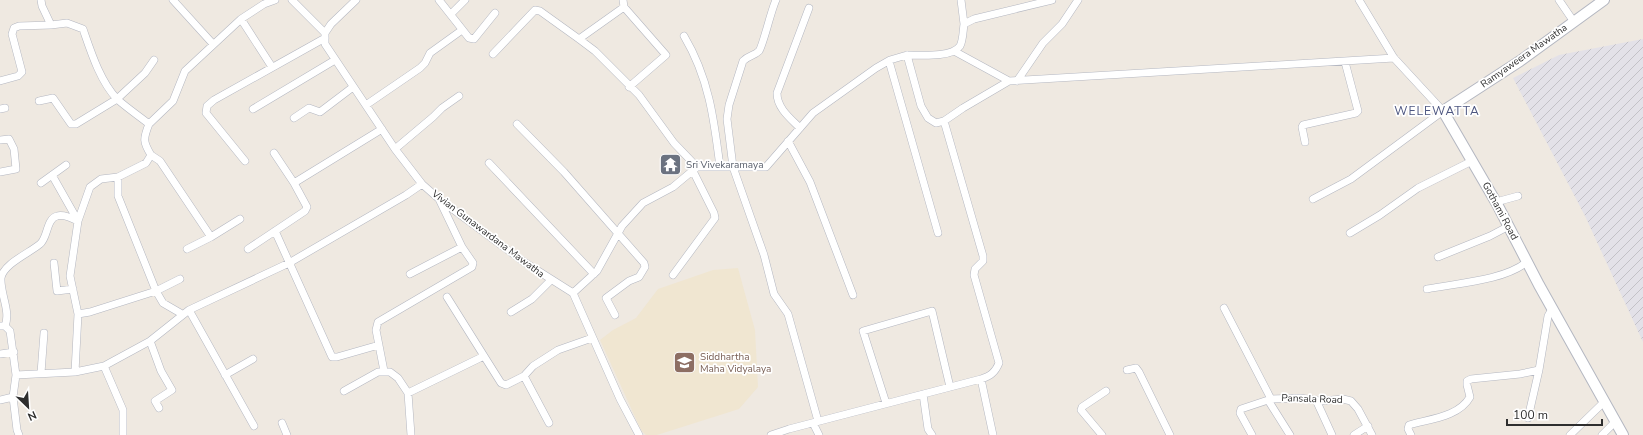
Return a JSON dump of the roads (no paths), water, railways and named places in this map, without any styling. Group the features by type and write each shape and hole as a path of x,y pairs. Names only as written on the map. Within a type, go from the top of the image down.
{"street":[{"path":"41,0 42,6 51,25"},
{"path":"173,0 213,44"},
{"path":"210,237 160,161 151,155 144,143 145,135 149,124 173,101 185,71 241,19 264,4 275,0"},
{"path":"292,0 325,35"},
{"path":"245,161 206,113 207,106 214,100 325,35 331,24 356,0"},
{"path":"439,0 469,38 474,39 495,13"},
{"path":"451,14 465,0"},
{"path":"776,0 770,13 760,50 755,54 748,56 743,61 726,119 733,167 764,255 774,294 788,314 819,435"},
{"path":"639,435 620,399 573,293 594,274 618,232 643,203 673,187 695,169 720,167 766,167 813,113 876,68 889,61 907,55 946,54 954,52 960,46 964,24 960,0"},
{"path":"964,24 974,19 1025,3 1052,0"},
{"path":"1017,81 1043,43 1062,24 1078,0"},
{"path":"1559,0 1574,22"},
{"name":"Ramyaweera Mawatha","path":"1443,111 1520,62 1604,0"},
{"name":"Gothami Road","path":"1362,1 1394,58 1443,111 1496,202 1552,309 1623,435"},
{"path":"579,39 623,4 666,55 629,87"},
{"path":"800,128 780,107 777,99 777,93 809,8"},
{"path":"493,54 535,10 595,51 629,87 639,95 695,169 715,218 673,275"},
{"path":"241,19 272,67"},
{"path":"0,81 18,76 22,72 12,34 14,28 19,26 67,24 83,29 90,49 106,83 117,99 149,124"},
{"path":"366,105 420,68 425,63 430,53 462,30"},
{"name":"Vivian Gunawardana Mawatha","path":"325,35 325,44 335,60 395,149 422,184 439,199 457,211 491,238 551,280 573,293"},
{"path":"684,36 696,56 705,79 715,130 720,167"},
{"path":"954,52 1009,81 1394,58"},
{"path":"907,55 921,106 928,118 936,123 944,121 1009,81"},
{"path":"39,101 53,98 71,124 76,124 117,99 145,73 154,60"},
{"path":"253,109 335,60"},
{"path":"889,61 938,233"},
{"path":"1305,142 1302,128 1303,125 1356,113 1358,110 1345,62"},
{"path":"294,118 309,108 320,112 353,87"},
{"path":"395,149 458,96"},
{"path":"1313,199 1351,179 1443,111"},
{"path":"771,435 815,422 981,379 991,375 999,363 974,275 976,269 983,261 983,256 944,121"},
{"path":"517,124 564,172 644,263 645,267 639,277 629,281 606,298 615,315"},
{"path":"294,183 382,129"},
{"path":"0,140 9,139 14,149 16,169 0,172"},
{"path":"788,141 813,188 853,295"},
{"path":"248,249 305,211 307,207 294,183 274,153"},
{"path":"75,372 78,314 70,276 78,221 90,187 101,179 118,177 146,162 151,155"},
{"path":"1350,232 1380,215 1418,188 1472,161"},
{"path":"489,163 594,274"},
{"path":"41,183 66,165"},
{"path":"52,174 78,221"},
{"path":"118,177 118,196 156,291 163,302 186,312 225,374 254,426"},
{"path":"16,375 75,372 104,366 150,341 186,312 289,263 406,195 422,184"},
{"path":"1496,202 1518,196"},
{"path":"384,371 376,326 378,322 472,267 472,263 462,248 439,199"},
{"path":"19,435 12,397 16,375 14,352 10,331 3,326 8,320 1,285 1,276 15,260 42,243 52,219 57,216 64,216 78,221"},
{"path":"187,249 240,219"},
{"path":"1438,256 1490,236 1509,226"},
{"path":"275,231 332,357 337,357 379,345"},
{"path":"410,274 462,248"},
{"path":"1427,289 1512,272 1527,262"},
{"path":"54,263 57,291 73,289"},
{"path":"78,314 90,312 156,291 180,279"},
{"path":"511,312 532,299 551,280"},
{"path":"447,297 501,383 506,385 524,376 533,366 558,350 592,338"},
{"path":"1224,308 1269,399 1290,435"},
{"path":"1528,418 1539,370 1548,316 1552,309"},
{"path":"886,404 864,331 932,311 950,387"},
{"path":"41,373 44,333"},
{"path":"150,341 161,371 172,390 155,401 159,408"},
{"path":"0,354 14,352"},
{"path":"408,393 484,356"},
{"path":"225,374 254,359"},
{"path":"104,366 123,410 123,435"},
{"path":"1127,370 1136,368 1139,372 1170,435"},
{"path":"1411,435 1408,429 1409,425 1455,412 1464,406 1470,397 1467,381 1471,379 1520,374 1539,370"},
{"path":"344,391 378,372 390,372 398,378 408,393 411,435"},
{"path":"524,376 549,423"},
{"path":"981,379 993,435"},
{"path":"1102,435 1081,410 1082,407 1106,392"},
{"path":"923,394 928,429 932,435"},
{"path":"0,400 12,397"},
{"name":"Pansala Road","path":"1252,435 1239,410 1269,399 1300,398 1316,400 1343,399 1351,402 1358,409 1372,435"},
{"path":"1316,400 1332,435"},
{"path":"1570,435 1604,402"},
{"path":"1602,435 1615,422"},
{"path":"282,423 287,435"},
{"path":"1354,435 1368,426"}],"place":[{"name":"Sri Vivekaramaya","path":"671,165"},
{"name":"Siddhartha Maha Vidyalaya","path":"684,363"}],"district":[{"name":"WELEWATTA","path":"1437,111"}]}
